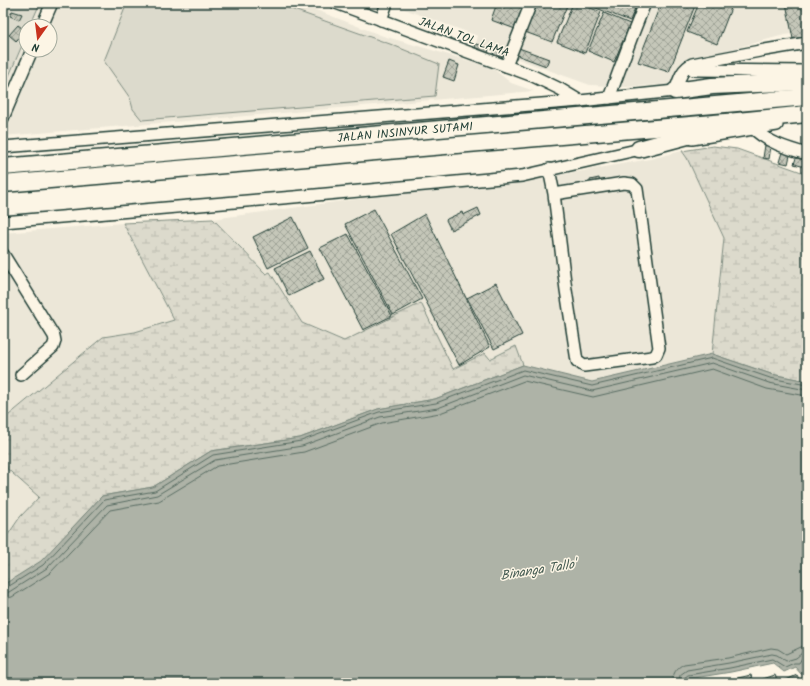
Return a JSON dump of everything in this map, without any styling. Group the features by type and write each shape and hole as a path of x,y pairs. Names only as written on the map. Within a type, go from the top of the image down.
{"highway":[{"path":"675,91 712,86 807,82"},
{"name":"JALAN INSINYUR SUTAMI","path":"3,167 807,97"},
{"name":"JALAN INSINYUR SUTAMI","path":"3,184 747,123 807,114"},
{"path":"639,149 747,123"}],"street":[{"path":"45,18 52,3"},
{"name":"JALAN TOL LAMA","path":"336,3 533,76 560,89 580,101"},
{"path":"381,20 386,3"},
{"path":"506,66 531,3"},
{"path":"610,98 632,36 646,3"},
{"path":"3,147 580,101 675,91 682,72 685,68 692,64 807,43"},
{"path":"3,118 29,58"},
{"path":"682,72 701,69 807,71"},
{"path":"747,123 807,122"},
{"path":"747,123 764,138 776,144 807,154"},
{"path":"3,226 3,222 522,176 639,149"},
{"path":"549,169 554,194 566,290 577,361 584,366 652,357 656,355 659,348 637,189 635,186 624,183 554,194"},
{"path":"3,254 54,336 55,340 52,347 21,375"}],"shaded area":[{"path":"40,3 127,3 105,61 130,98 133,109 390,44 274,3 298,3 383,36 491,67 511,83 534,91 3,136 3,90 18,55 18,58 58,58 58,18 33,18"},
{"path":"388,3 807,3 807,32 784,35 721,52 678,67 675,84 627,87 590,85 476,44 478,36"},
{"path":"682,151 687,158 724,238 712,354 592,382 523,365 516,346 489,359 485,353 453,369 344,341 302,323 271,272 267,274 213,219 357,199 531,180 650,159"},
{"path":"123,223 174,320 135,332 103,337 3,420 3,233"},
{"path":"3,465 40,497 20,517 3,542"}],"green space":[{"path":"3,3 40,3 33,18 18,18 18,55 3,90"},
{"path":"127,3 274,3 390,44 439,64 435,96 142,120 133,109 130,98 104,61"},
{"path":"713,146 737,149 807,174 807,381 771,374 712,354 724,238 687,158 682,151"},
{"path":"213,219 266,274 270,272 302,323 344,341 421,303 453,369 485,353 490,359 516,346 523,365 435,399 378,409 300,438 211,451 153,487 102,496 41,562 3,585 3,542 20,517 39,497 3,465 3,420 103,337 135,332 174,320 123,223"}],"water":[{"name":"Binanga Tallo'","path":"712,354 771,374 807,381 807,660 804,662 807,669 807,676 801,674 795,667 784,672 773,663 688,679 689,683 3,683 3,585 41,561 102,496 153,487 211,451 300,438 378,409 435,399 523,365 592,382"}],"building":[{"path":"497,3 528,3 518,30 491,20"},
{"path":"536,3 568,3 552,42 525,32"},
{"path":"573,3 577,3 601,12 585,53 557,42"},
{"path":"583,3 637,3 630,21"},
{"path":"661,3 696,3 669,72 638,62"},
{"path":"699,3 733,3 717,44 687,32"},
{"path":"786,3 803,3 807,22 807,37 793,39"},
{"path":"12,11 22,14 18,20 10,16"},
{"path":"604,13 630,24 614,62 588,51"},
{"path":"18,25 18,39 16,41 9,35"},
{"path":"476,44 489,47 488,54 474,51"},
{"path":"516,47 549,59 546,66 514,54"},
{"path":"494,49 503,51 501,58 493,56"},
{"path":"449,61 459,65 454,81 443,77"},
{"path":"765,145 771,146 769,159 763,158"},
{"path":"783,149 791,151 788,164 779,162"},
{"path":"796,158 807,160 805,167 794,164"},
{"path":"599,178 600,184 591,186 590,180"},
{"path":"478,208 481,215 451,230 446,220 447,219 462,212 463,215"},
{"path":"374,209 422,299 393,315 345,224"},
{"path":"425,214 490,347 459,365 391,234"},
{"path":"293,217 308,248 268,268 253,237"},
{"path":"348,234 392,316 363,330 320,248"},
{"path":"310,251 324,279 289,296 275,268"},
{"path":"496,283 522,335 494,349 467,298"},
{"path":"751,675 753,683 740,683 738,678"},
{"path":"775,675 778,682 764,683 763,679"},
{"path":"797,675 801,683 785,683 784,681"}]}
